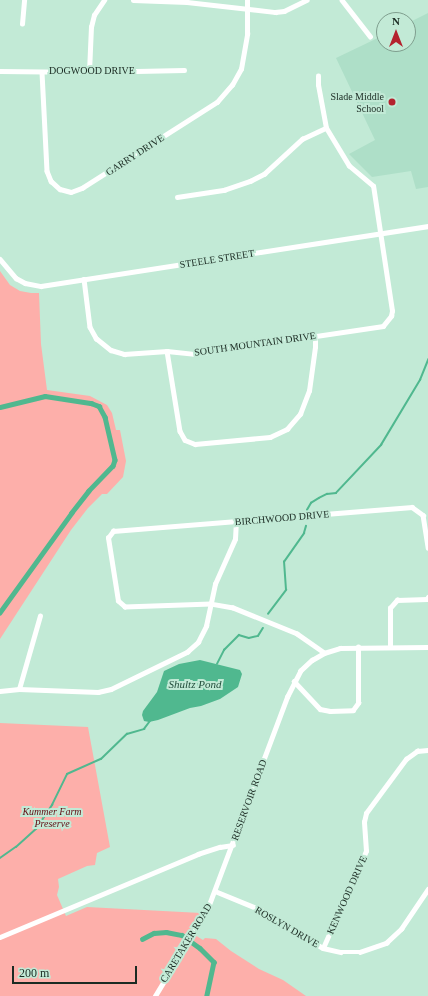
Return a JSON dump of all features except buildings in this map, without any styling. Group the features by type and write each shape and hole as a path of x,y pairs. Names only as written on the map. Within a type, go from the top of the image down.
{"street":[{"path":"22,24 24,0"},
{"path":"89,72 91,26 94,15 104,0"},
{"path":"133,0 187,2 275,12 284,11 307,0"},
{"name":"GARRY DRIVE","path":"42,72 47,171 51,181 60,189 71,192 82,188 217,102 232,84 241,69 247,34 247,0"},
{"path":"342,0 370,36"},
{"name":"DOGWOOD DRIVE","path":"0,71 89,72 184,70"},
{"path":"177,197 224,190 250,181 264,174 302,139 326,128 318,85 318,76"},
{"name":"SOUTH MOUNTAIN DRIVE","path":"84,279 90,327 96,338 103,345 124,354 167,351 194,354 383,326 391,316 392,311 373,186 350,166 326,128"},
{"name":"STEELE STREET","path":"0,259 10,273 25,283 36,286 428,226"},
{"path":"167,351 180,431 185,440 195,444 270,437 288,429 300,414 308,391 315,347 315,336"},
{"name":"BIRCHWOOD DRIVE","path":"211,604 125,608 118,601 108,538 113,531 412,507 422,515 428,548"},
{"path":"0,692 19,689 98,692 111,689 167,664 193,648 206,626 215,584 235,539 236,522"},
{"path":"390,647 390,608 397,600 427,599 428,597"},
{"path":"211,604 240,610 291,631 324,653"},
{"path":"19,689 40,616"},
{"path":"294,681 320,709 330,711 353,710 358,703 358,647"},
{"name":"RESERVOIR ROAD","path":"0,937 198,854 232,845 294,681 303,667 324,653 340,648 428,647"},
{"name":"KENWOOD DRIVE","path":"323,948 366,851 364,822 366,813 406,758 417,751 428,750"},
{"name":"CARETAKER ROAD","path":"155,996 202,921 232,845"},
{"name":"ROSLYN DRIVE","path":"215,891 266,912 323,948 341,952 364,952 386,943 401,929 428,889"}],"shaded area":[{"name":"Slade Middle School","path":"428,13 428,187 416,189 411,171 372,177 349,154 375,140 336,58 376,39 376,52 416,52 416,19"}],"green space":[{"path":"0,271 10,285 20,291 39,293 41,344 47,390 90,396 107,405 112,413 116,430 120,430 126,461 123,477 107,494 102,494 88,508 71,530 0,639"},
{"name":"Kummer Farm Preserve","path":"0,723 88,727 110,847 97,853 95,865 87,866 58,879 59,887 57,895 66,916 87,907 201,913 190,932 203,940 205,938 216,939 231,951 259,969 283,980 306,996 0,996"}],"water":[{"name":"Shultz Pond","path":"200,660 240,670 242,674 238,687 220,699 201,706 190,708 158,720 149,722 144,721 142,715 143,711 157,692 164,671 179,664"}],"waterway":[{"path":"307,510 311,503 319,498 327,494 336,493 381,445 420,380 428,360"},
{"path":"0,407 45,396 91,403 99,406 105,417 115,460 113,466 89,491 72,513 0,613"},
{"path":"268,614 286,590 284,562 304,533 306,526"},
{"path":"217,664 224,650 239,635 249,638 258,636 263,628"},
{"path":"0,858 16,847 36,829 52,805 67,774 101,759 127,734 144,729 150,721"},
{"path":"142,939 154,933 166,932 182,935 200,948 214,962 207,996"}],"place":[{"name":"Slade Middle School","path":"392,102"}]}
